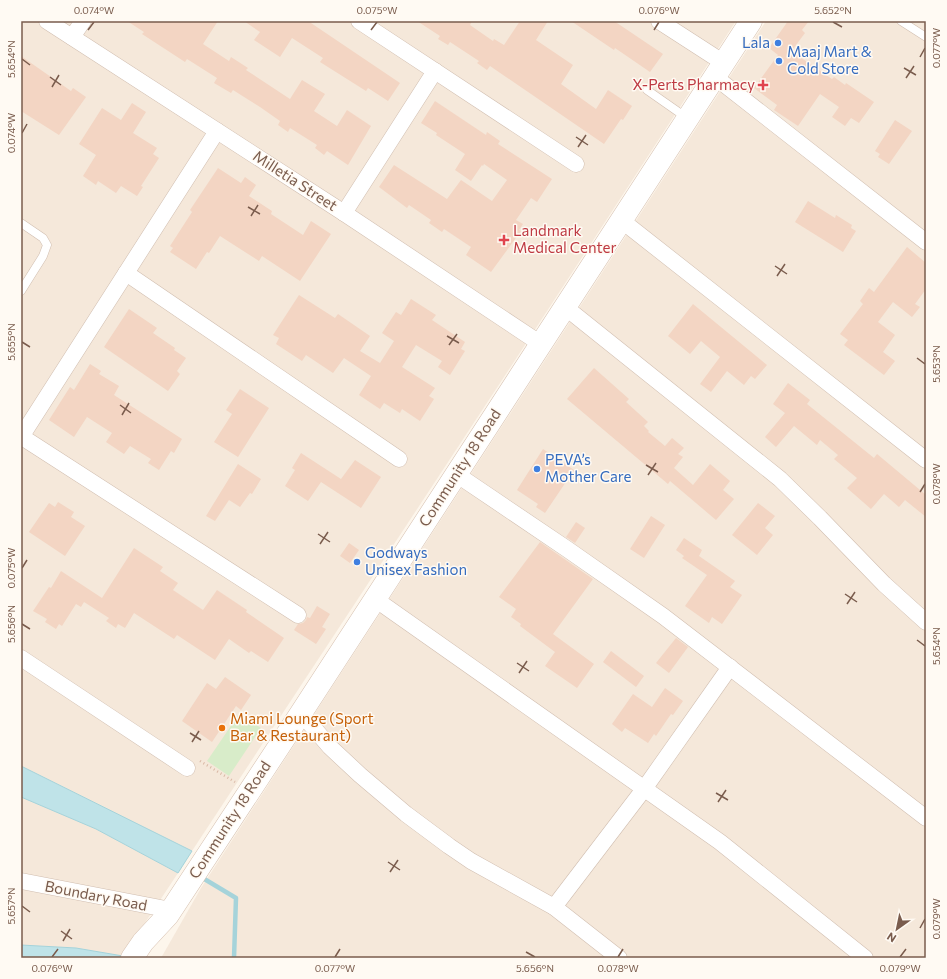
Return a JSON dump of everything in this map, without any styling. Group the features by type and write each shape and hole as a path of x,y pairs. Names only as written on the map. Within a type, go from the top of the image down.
{"main road":[{"name":"Community 18 Road","path":"145,952 751,21"}],"street":[{"name":"Milletia Street","path":"47,21 344,213 541,344"},
{"path":"72,37 83,21"},
{"path":"359,21 576,164"},
{"path":"659,21 926,242"},
{"path":"344,213 435,71"},
{"path":"217,131 21,437 298,615"},
{"path":"621,220 926,460"},
{"path":"126,273 400,459"},
{"path":"565,308 780,479 884,584 926,622"},
{"path":"456,474 616,582 730,667 926,818"},
{"path":"375,599 726,846 865,958"},
{"path":"21,658 187,768"},
{"path":"554,907 644,789 730,667"},
{"path":"301,713 330,747 406,814 449,846 471,860 554,907 619,958"},
{"name":"Boundary Road","path":"21,881 170,913"}],"lane":[{"path":"901,21 926,37"},
{"path":"647,90 688,118"},
{"path":"21,224 43,238 47,245 43,256 21,291"}],"path":[{"path":"187,768 200,761 249,791"}],"shaded area":[{"path":"21,21 736,21 192,851 21,766"},
{"path":"766,21 926,21 926,958 161,958 201,888"},
{"path":"21,797 96,829 178,873 123,956 76,948 21,945"}],"green space":[{"path":"239,714 261,728 229,776 207,761"}],"water":[{"path":"21,766 192,851 178,873 96,829 21,797"},
{"path":"21,945 76,948 123,956 122,958 21,958"}],"building":[{"path":"127,21 218,21 203,44 229,61 231,57 248,68 246,70 290,99 302,80 325,94 314,111 337,126 347,110 371,126 348,165 327,151 324,155 315,148 317,145 290,128 288,132 278,125 280,121 260,107 233,90 231,93 214,83 217,78 187,59 185,62 142,34 144,32"},
{"path":"244,21 308,21 400,83 388,101 368,88 366,91 320,62 323,58 292,38 280,57 254,40 260,32"},
{"path":"417,21 472,21 470,25 493,41 494,39 504,45 520,21 548,21 536,40 573,65 561,84 596,109 608,90 632,106 604,144 490,66 487,70 477,63 479,61 450,42 448,45 438,39 440,36"},
{"path":"571,21 614,21 663,54 650,72"},
{"path":"788,21 809,21 802,30 805,33 793,49 802,55 800,57 832,79 834,77 845,85 846,83 874,102 859,123 851,118 845,126 832,117 839,107 820,94 798,126 774,110 777,105 754,88 778,55 769,48"},
{"path":"21,56 71,91 73,88 86,97 59,135 21,111"},
{"path":"435,101 486,135 487,132 500,141 498,144 552,179 537,202 531,198 516,220 523,224 519,230 521,231 491,272 466,255 471,247 444,229 442,232 429,223 431,220 409,205 407,208 379,187 394,165 447,199 461,180 492,201 507,180 484,164 471,181 455,170 465,154 421,123"},
{"path":"132,103 146,112 133,133 157,148 153,154 159,158 141,186 143,187 137,196 121,186 116,193 98,181 96,185 83,176 96,155 79,144 102,108 121,120"},
{"path":"895,120 912,131 889,164 878,157 880,154 875,151"},
{"path":"218,168 241,183 245,177 256,185 249,196 272,211 271,214 303,235 311,221 331,234 300,281 262,256 259,261 220,236 196,269 170,252 173,248 170,246 192,212 190,210"},
{"path":"808,201 835,218 836,215 852,225 851,228 856,231 843,252 795,222"},
{"path":"907,247 926,263 926,289 915,304 920,307 912,317 893,302 878,322 895,335 883,352 895,361 884,375 844,345 848,340 840,334 863,304 860,301 869,288 874,292"},
{"path":"299,295 335,318 338,314 370,336 360,351 380,363 394,341 382,333 396,312 401,315 411,299 436,315 432,320 465,342 461,349 465,351 450,375 438,367 442,361 416,345 402,367 435,388 429,396 434,399 420,421 402,409 400,413 384,403 380,409 359,395 371,376 344,358 333,373 306,355 302,361 276,344 279,338 273,335"},
{"path":"693,304 767,365 755,379 751,376 744,385 727,371 711,392 700,384 720,357 701,341 690,354 668,336"},
{"path":"129,309 157,328 153,333 175,348 174,350 186,358 177,371 180,374 168,391 104,347"},
{"path":"90,364 101,371 99,374 119,386 114,395 182,439 174,453 171,451 159,470 148,463 151,459 130,446 124,454 106,442 112,433 87,417 74,437 49,420 70,387 74,390"},
{"path":"594,368 629,399 626,402 648,422 644,426 649,431 648,432 665,446 672,438 684,448 678,454 683,457 674,468 693,485 710,464 730,481 723,490 734,499 716,520 670,481 668,484 567,399"},
{"path":"788,383 810,400 807,404 874,458 877,454 926,495 926,517 905,500 899,507 884,494 871,509 847,488 857,478 834,459 838,455 820,440 817,445 794,426 776,447 765,437 785,413 773,404"},
{"path":"240,389 269,408 238,457 214,442 232,414 226,410"},
{"path":"543,449 574,470 545,513 536,507 538,504 517,490"},
{"path":"301,453 341,479 355,460 381,477 361,508 321,482 308,501 285,486 295,470 292,468"},
{"path":"238,464 261,479 252,494 250,493 240,507 229,500 215,521 206,516"},
{"path":"58,502 74,512 71,517 85,526 65,556 29,532 49,503 55,507"},
{"path":"758,503 775,516 765,528 773,535 757,555 732,535"},
{"path":"651,516 665,525 644,558 630,549"},
{"path":"576,522 585,528 575,543 566,537"},
{"path":"684,538 702,550 699,556 735,581 730,587 742,595 722,624 712,617 709,623 685,606 707,575 682,558 684,556 676,550"},
{"path":"540,542 593,579 553,634 594,664 577,688 545,666 555,652 520,626 521,624 511,617 516,609 499,597"},
{"path":"349,543 359,550 350,563 340,556"},
{"path":"134,548 163,567 160,571 178,583 173,590 203,610 217,590 247,610 246,612 284,638 268,662 251,651 249,653 229,639 215,660 177,635 174,639 134,613 125,628 118,624 116,628 106,621 109,618 84,602 81,607 76,604 62,626 59,624 56,629 45,622 47,619 33,611 49,587 51,588 61,571 102,598"},
{"path":"317,606 330,614 322,627 326,629 316,644 294,630 298,624 303,623 306,620 307,617 310,618"},
{"path":"676,638 688,647 669,673 656,663"},
{"path":"611,651 644,676 636,687 603,662"},
{"path":"225,677 251,695 241,710 236,706 212,742 182,721 207,683 216,689"},
{"path":"665,688 683,701 673,715 671,714 656,736 654,734 648,743 625,728 622,732 612,724 633,694 652,707"}],"waterway":[{"path":"201,877 236,898 234,958"}],"place":[{"name":"Lala","path":"778,43"},
{"name":"Maaj Mart & Cold Store","path":"779,61"},
{"name":"X-Perts Pharmacy","path":"763,85"},
{"name":"Landmark Medical Center","path":"504,240"},
{"name":"PEVA’s Mother Care","path":"537,469"},
{"name":"Godways Unisex Fashion","path":"357,562"},
{"name":"Miami Lounge (Sport Bar & Restaurant)","path":"222,728"}]}
